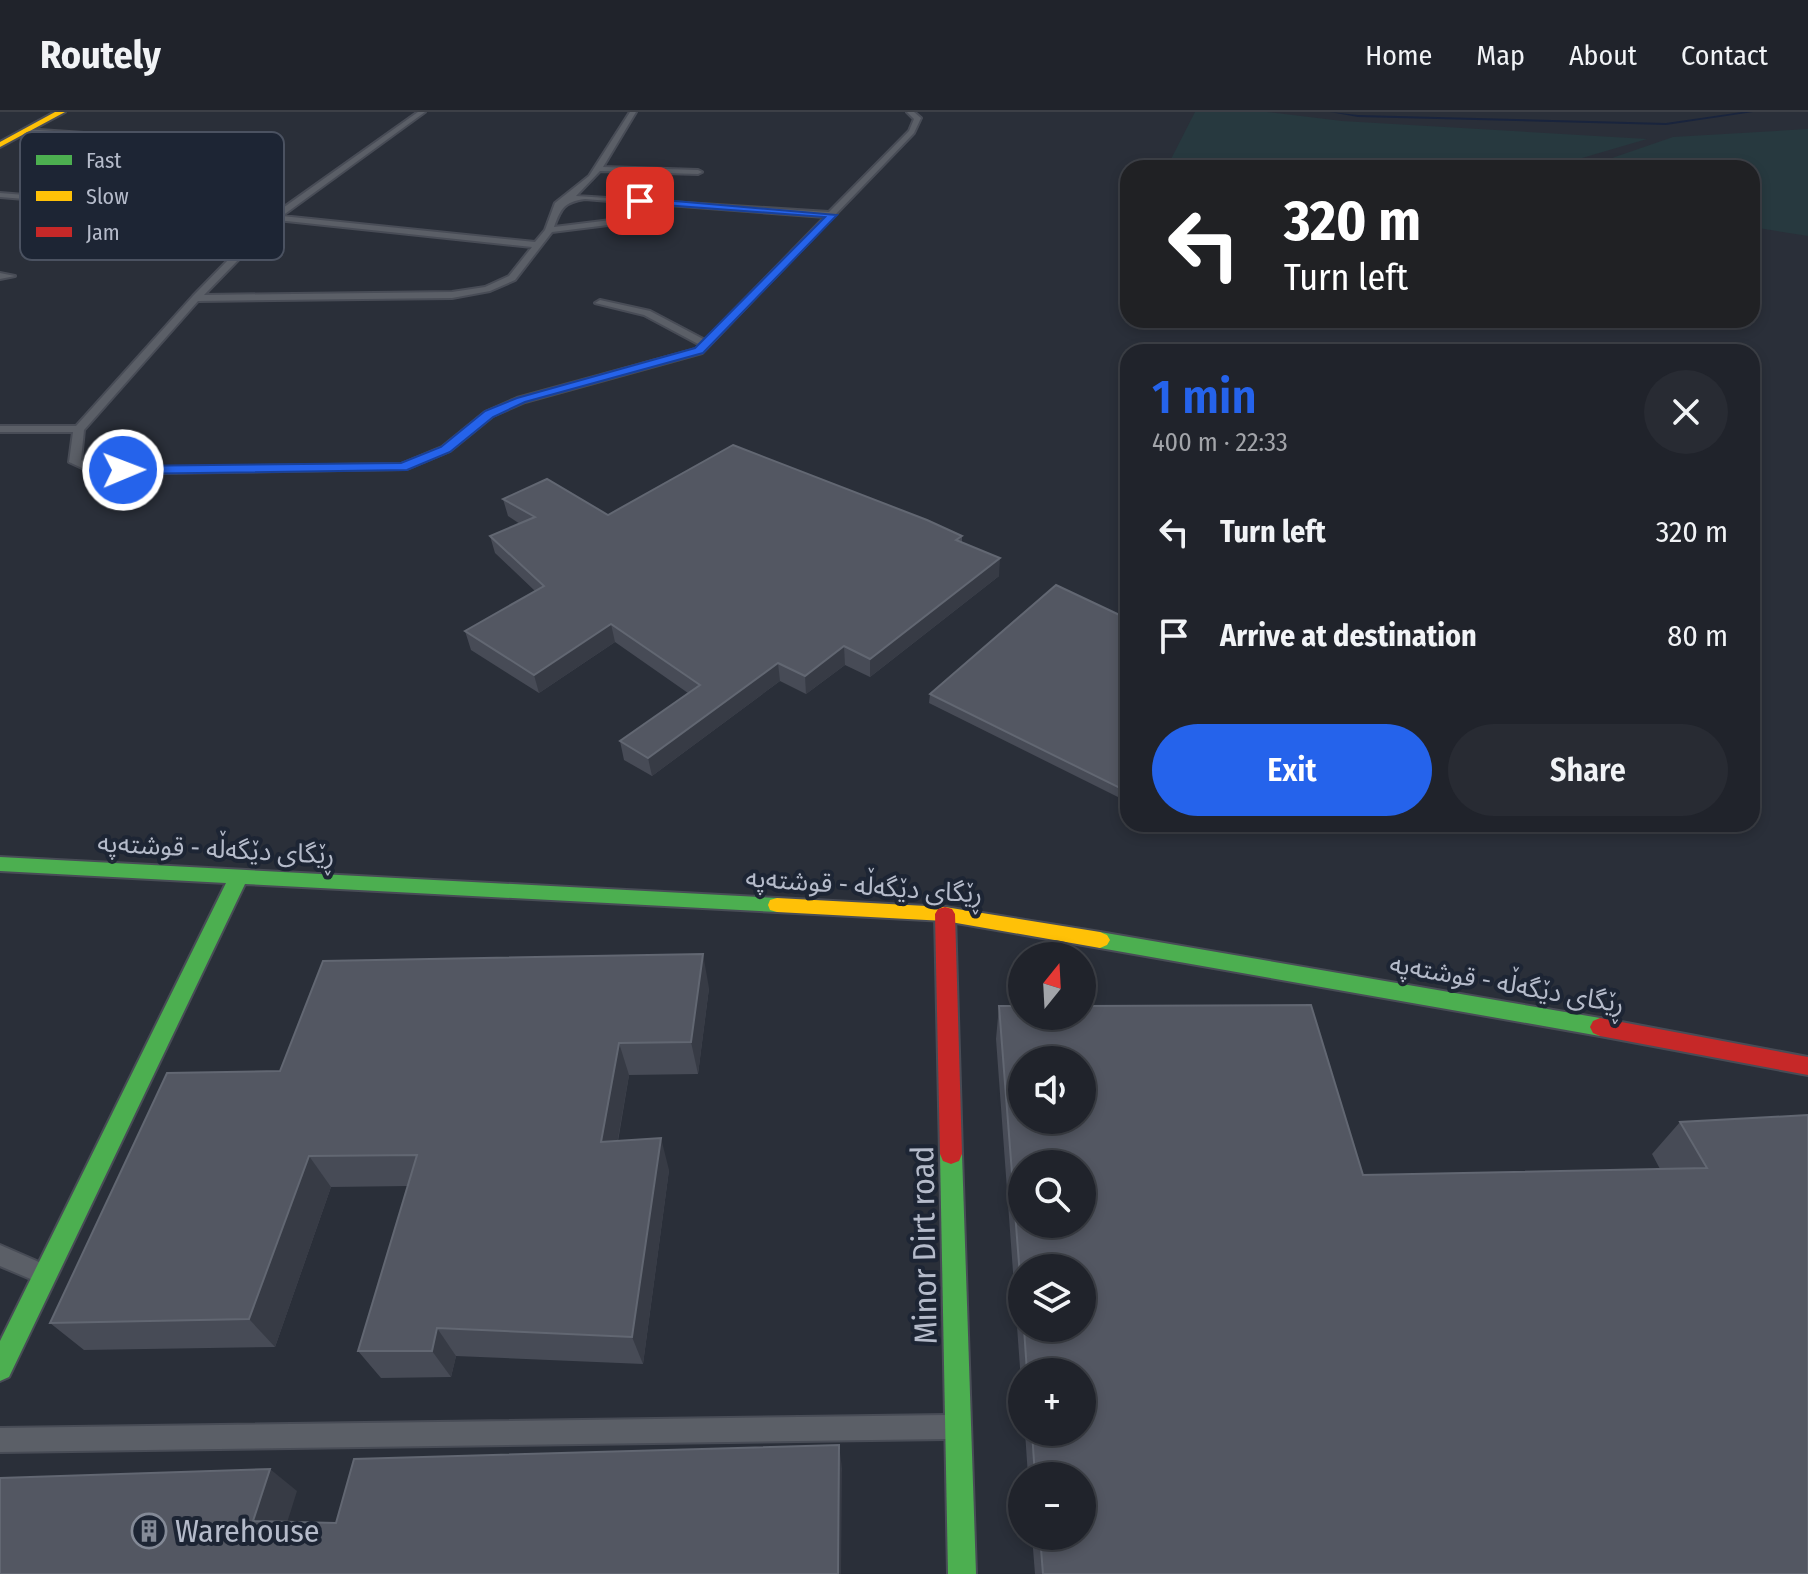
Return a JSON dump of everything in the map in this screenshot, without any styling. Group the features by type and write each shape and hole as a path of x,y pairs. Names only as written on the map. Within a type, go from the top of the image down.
{"main road":[{"path":"0,145 20,120 61,112"},
{"name":"ڕێگای دێگەڵە - قوشتەپە","path":"0,864 945,914 1428,995 1808,1066"},
{"path":"0,1368 239,876"},
{"name":"Minor Dirt road","path":"945,914 962,1574"}],"lane":[{"path":"284,211 422,112"},
{"path":"196,298 470,293 512,278 549,230 558,205 592,178 633,112"},
{"path":"233,260 79,429 75,462 95,471 403,467 446,449 489,414 521,400 699,351 912,132 918,118 910,112"},
{"path":"20,120 121,132"},
{"path":"598,169 698,172"},
{"path":"0,195 20,197"},
{"path":"568,199 832,215"},
{"path":"549,230 613,222 640,201"},
{"path":"284,220 364,225 539,245"},
{"path":"0,276 11,276"},
{"path":"600,303 647,313 706,344"},
{"path":"0,429 79,429"},
{"path":"0,1255 45,1275"},
{"path":"0,1440 958,1427"}],"shaded area":[{"path":"1195,112 1267,112 1342,121 1647,139 1575,160 1171,160"},
{"path":"1808,129 1808,236 1760,228 1760,160 1606,160 1673,137"}],"building":[{"path":"733,445 927,520 962,536 956,540 1000,558 870,659 844,646 805,676 778,663 648,758 620,741 700,685 611,624 534,675 465,631 544,586 490,536 535,517 503,499 547,479 608,515"},
{"path":"1056,585 1120,615 1120,788 930,694"},
{"path":"703,954 691,1042 619,1043 601,1142 661,1138 632,1337 437,1328 432,1351 358,1351 417,1155 309,1156 249,1319 50,1323 167,1073 280,1071 323,961"},
{"path":"1311,1005 1363,1175 1707,1168 1680,1122 1808,1115 1808,1574 1043,1574 1041,1550 1096,1550 1096,1462 1034,1462 1033,1446 1096,1446 1096,1358 1026,1358 1025,1342 1096,1342 1096,1254 1018,1254 1017,1238 1096,1238 1096,1150 1010,1150 1009,1134 1096,1134 1096,1046 1008,1046 1008,1122 999,1006 1008,1006 1008,1030 1096,1030 1096,1006"},
{"path":"839,1445 838,1574 0,1574 0,1478 270,1469 253,1521 336,1523 354,1459"}],"waterway":[{"path":"1332,112 1358,116 1666,124 1751,112"}],"traffic: fast":[{"path":"0,864 777,905"},
{"path":"0,1368 239,876"},
{"path":"1100,940 1600,1027"},
{"path":"951,1154 962,1574"}],"traffic: slow":[{"path":"24,132 61,112"},
{"path":"0,145 20,134"},
{"path":"777,905 945,914 1100,940"}],"traffic: jam":[{"path":"945,914 951,1154"},
{"path":"1600,1027 1808,1066"}],"place":[{"name":"Warehouse","path":"149,1531"}],"route":[{"path":"123,470 403,467 446,449 489,414 521,400 699,351 832,215 640,201"}]}
